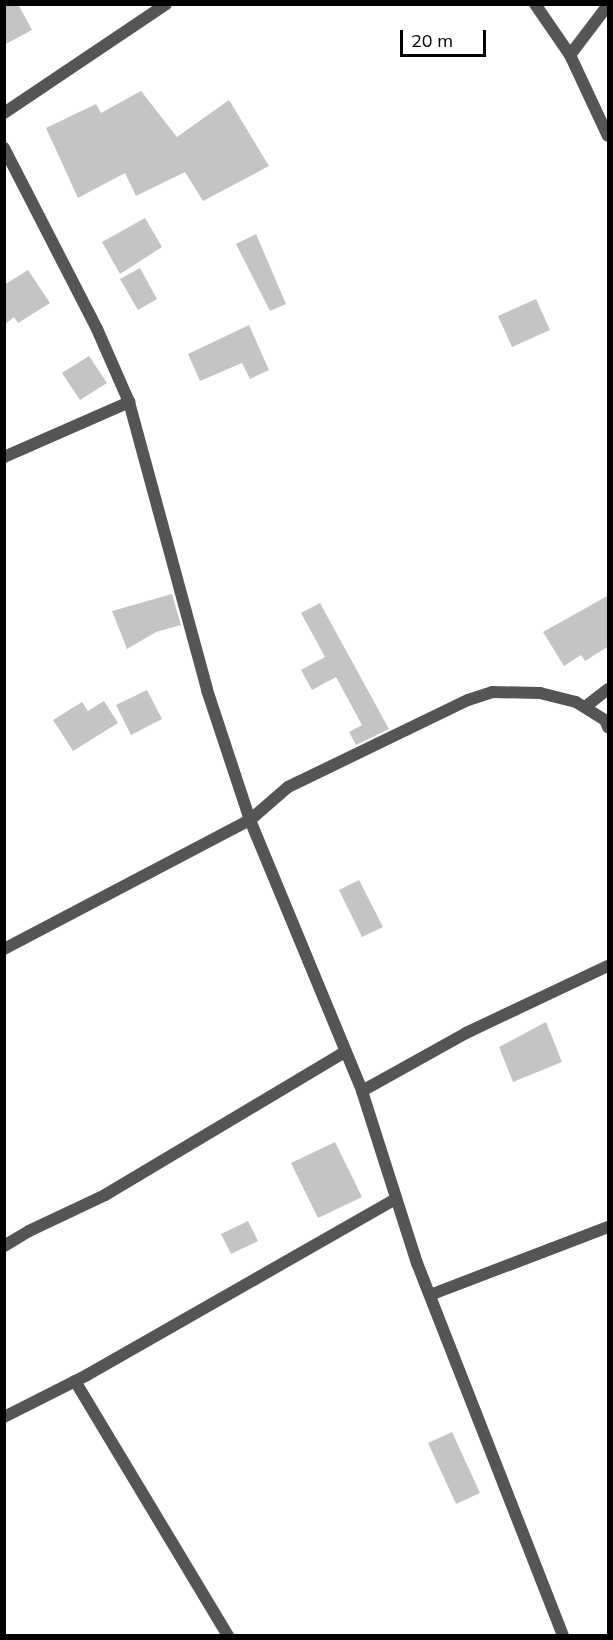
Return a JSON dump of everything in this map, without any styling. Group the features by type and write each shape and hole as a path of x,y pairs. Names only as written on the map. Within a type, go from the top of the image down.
{"street":[{"path":"4,113 165,4"},
{"path":"535,4 570,54 609,136"},
{"path":"570,54 609,5"},
{"path":"4,148 97,329 129,402 207,690 250,820 343,1053 362,1091 394,1200 563,1635"},
{"path":"4,457 129,402"},
{"path":"585,707 609,689"},
{"path":"4,949 250,820 288,787 484,694 540,693 585,707 605,720 609,727"},
{"path":"362,1091 466,1033 609,966"},
{"path":"4,1246 28,1231 105,1195 343,1053"},
{"path":"4,1417 75,1381 394,1200"},
{"path":"430,1295 609,1227"},
{"path":"75,1381 228,1635"}],"building":[{"path":"4,4 18,4 32,30 4,45"},
{"path":"141,91 177,137 229,100 269,166 203,201 185,172 136,196 125,173 78,198 46,128 96,104 101,113"},
{"path":"145,218 162,247 120,274 102,242"},
{"path":"256,234 286,304 270,311 236,244"},
{"path":"140,268 157,299 138,310 120,279"},
{"path":"28,270 50,303 18,323 14,317 4,325 4,285"},
{"path":"536,299 550,330 512,347 498,316"},
{"path":"249,325 269,370 250,379 242,363 200,381 188,354"},
{"path":"89,356 107,383 80,400 62,373"},
{"path":"172,594 181,625 156,632 127,649 112,611"},
{"path":"609,595 609,646 585,661 581,655 564,666 543,632"},
{"path":"320,603 389,729 356,745 349,732 362,725 336,677 312,690 301,670 325,657 301,613"},
{"path":"147,690 162,719 131,735 116,705"},
{"path":"104,701 118,723 73,751 53,720 82,702 88,711"},
{"path":"359,880 383,927 362,937 339,890"},
{"path":"546,1022 562,1062 513,1082 499,1047"},
{"path":"335,1142 362,1197 318,1218 291,1163"},
{"path":"248,1221 258,1241 231,1254 221,1234"},
{"path":"452,1432 480,1493 456,1504 428,1443"}]}
